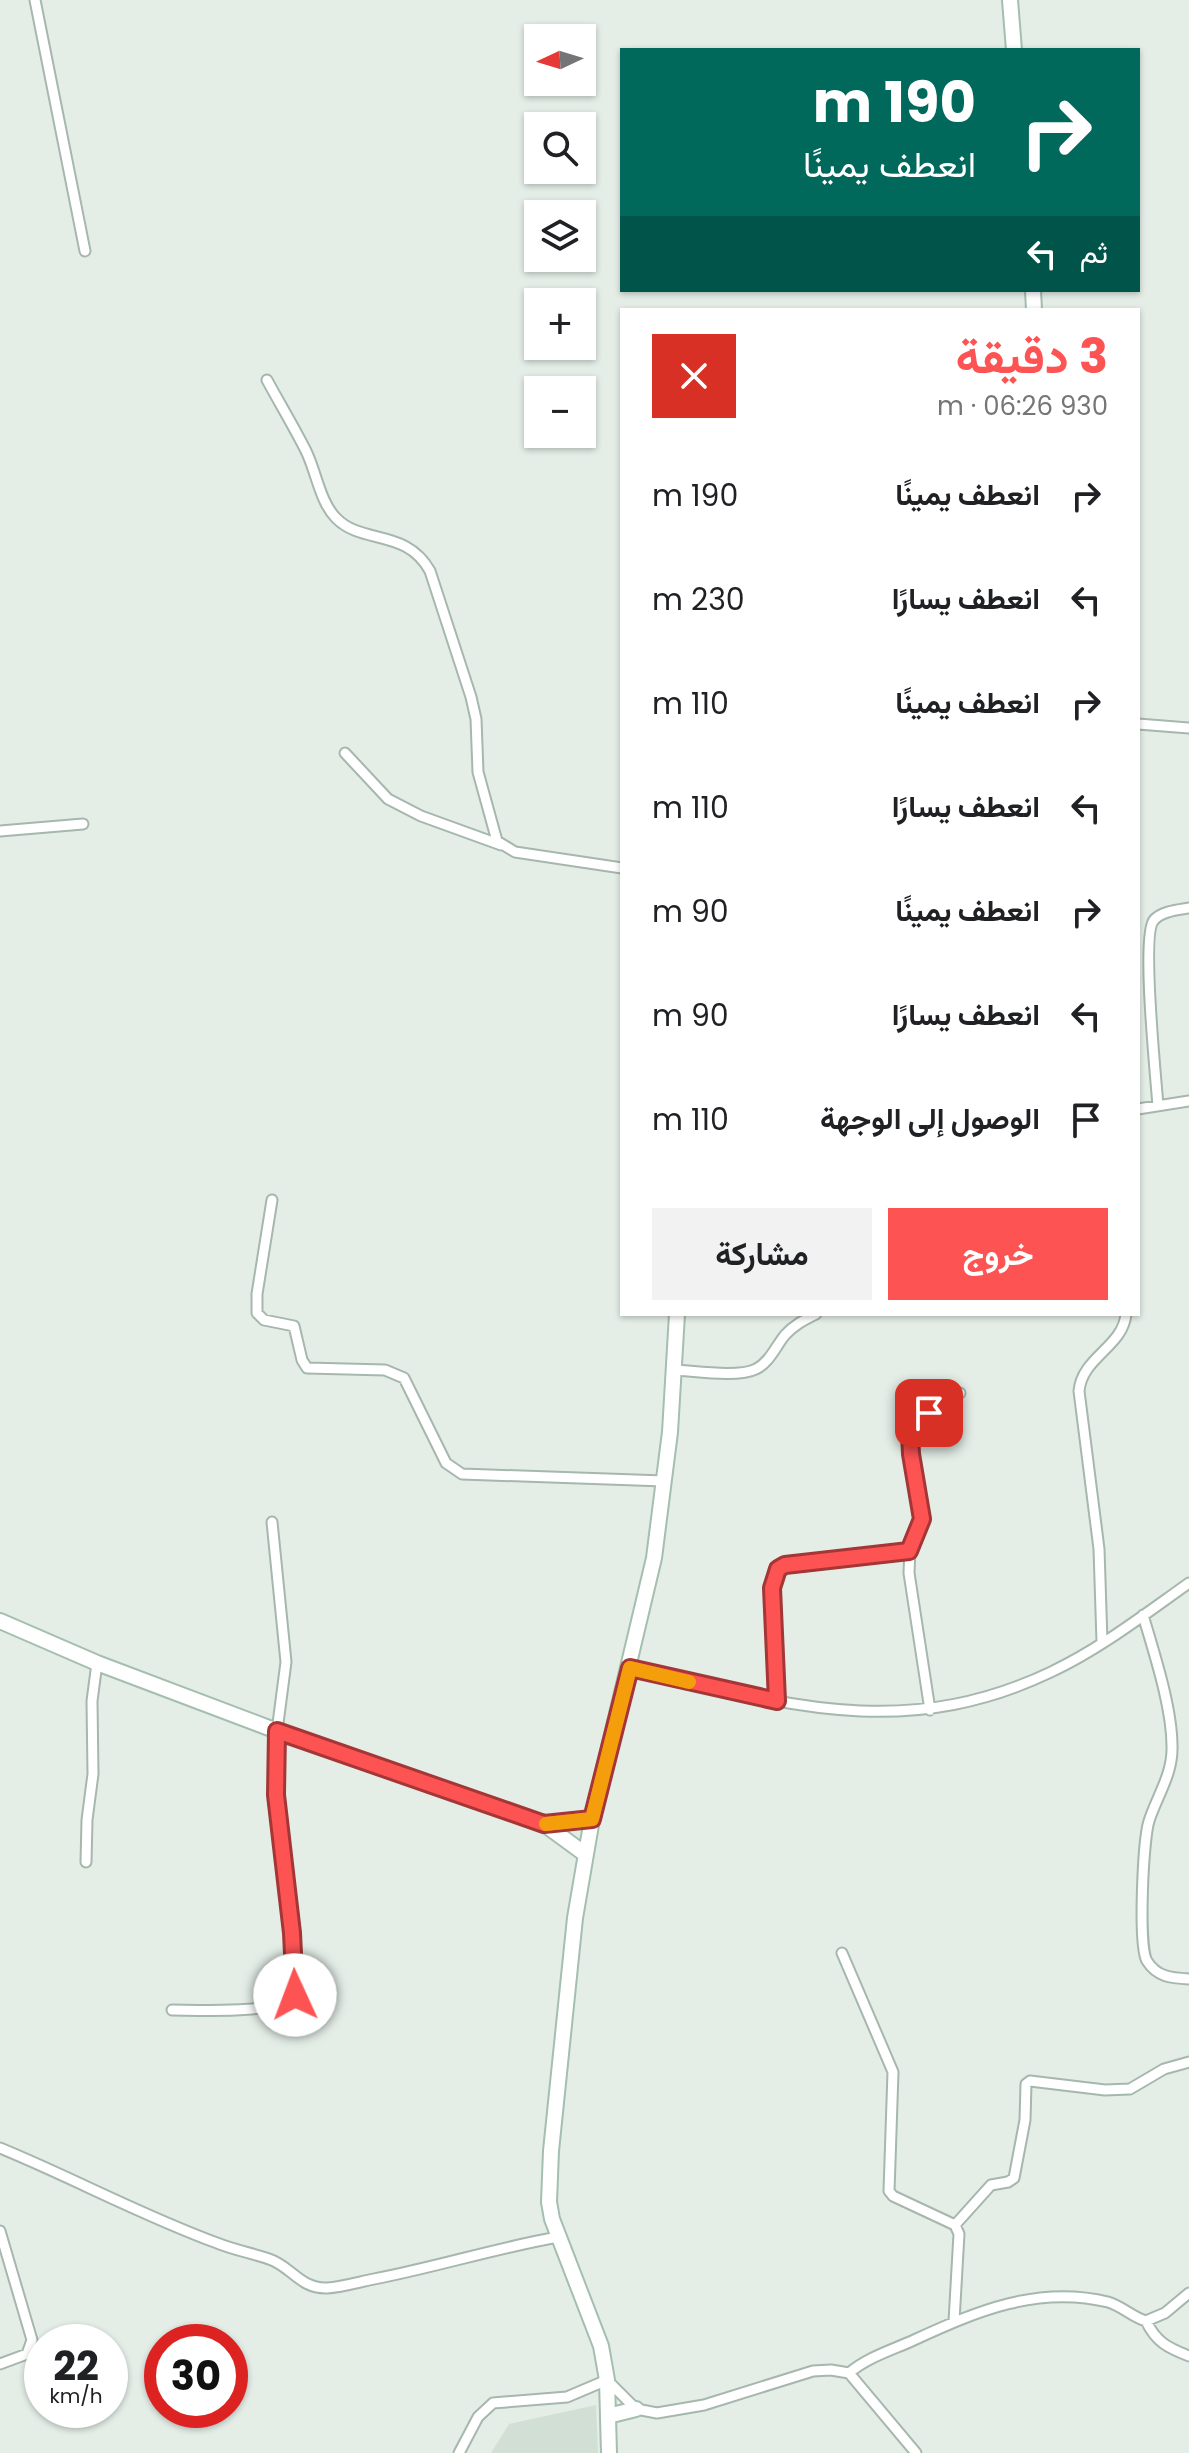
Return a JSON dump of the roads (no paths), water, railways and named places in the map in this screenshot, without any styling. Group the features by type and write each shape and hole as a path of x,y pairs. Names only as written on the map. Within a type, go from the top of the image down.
{"street":[{"path":"35,0 85,251"},
{"path":"1010,0 1014,48"},
{"path":"267,380 307,452 332,515 346,526 410,548 430,571 471,697 476,719 478,772 494,834 501,845"},
{"path":"1140,724 1189,728"},
{"path":"345,753 388,799 421,816 522,853 620,868"},
{"path":"0,831 83,824"},
{"path":"1158,1106 1148,953 1150,926 1155,918 1189,908"},
{"path":"1140,1109 1189,1101"},
{"path":"272,1200 256,1310 264,1320 294,1326 302,1360 307,1368 385,1370 404,1378 446,1463 462,1474 664,1481"},
{"path":"609,2453 607,2380 601,2346 558,2237 549,2202 551,2151 585,1854 650,1580 664,1481 677,1316"},
{"path":"674,1370 738,1372 757,1369 786,1334 812,1316"},
{"path":"1102,1642 1099,1549 1079,1391 1086,1367 1123,1329 1126,1316"},
{"path":"930,1710 912,1604 909,1551 922,1519 910,1434 923,1417 960,1393"},
{"path":"172,2010 261,2007 280,2004 295,1995 292,1933 276,1795 277,1731 286,1662 272,1522"},
{"path":"777,1701 772,1588 778,1569 785,1565 909,1551"},
{"path":"630,1668 777,1701 859,1713 930,1710 977,1701 1053,1671 1189,1583"},
{"path":"1143,1615 1173,1743 1168,1775 1148,1824 1143,1952 1157,1973 1189,1979"},
{"path":"0,1621 97,1663 277,1731 544,1824 585,1854"},
{"path":"86,1862 93,1774 92,1701 97,1663"},
{"path":"544,1824 592,1819"},
{"path":"842,1953 893,2072 889,2191 893,2196 955,2225 959,2234 960,2261 954,2321"},
{"path":"955,2225 991,2185 1014,2178 1025,2120 1026,2084 1030,2081 1105,2090 1130,2089 1164,2069 1189,2062"},
{"path":"0,2148 215,2243 272,2259 289,2270 296,2279 316,2287 327,2288 426,2268 499,2248 558,2237"},
{"path":"0,2231 32,2340 27,2354 0,2364"},
{"path":"849,2373 862,2362 954,2321 1026,2298 1056,2296 1111,2303 1146,2321 1153,2321 1189,2293"},
{"path":"1146,2321 1164,2347 1189,2356"},
{"path":"608,2416 636,2409 669,2413 813,2371 831,2370 849,2373 916,2453"},
{"path":"607,2380 636,2409"},
{"path":"459,2453 478,2417 493,2403 567,2397 607,2380"}]}
